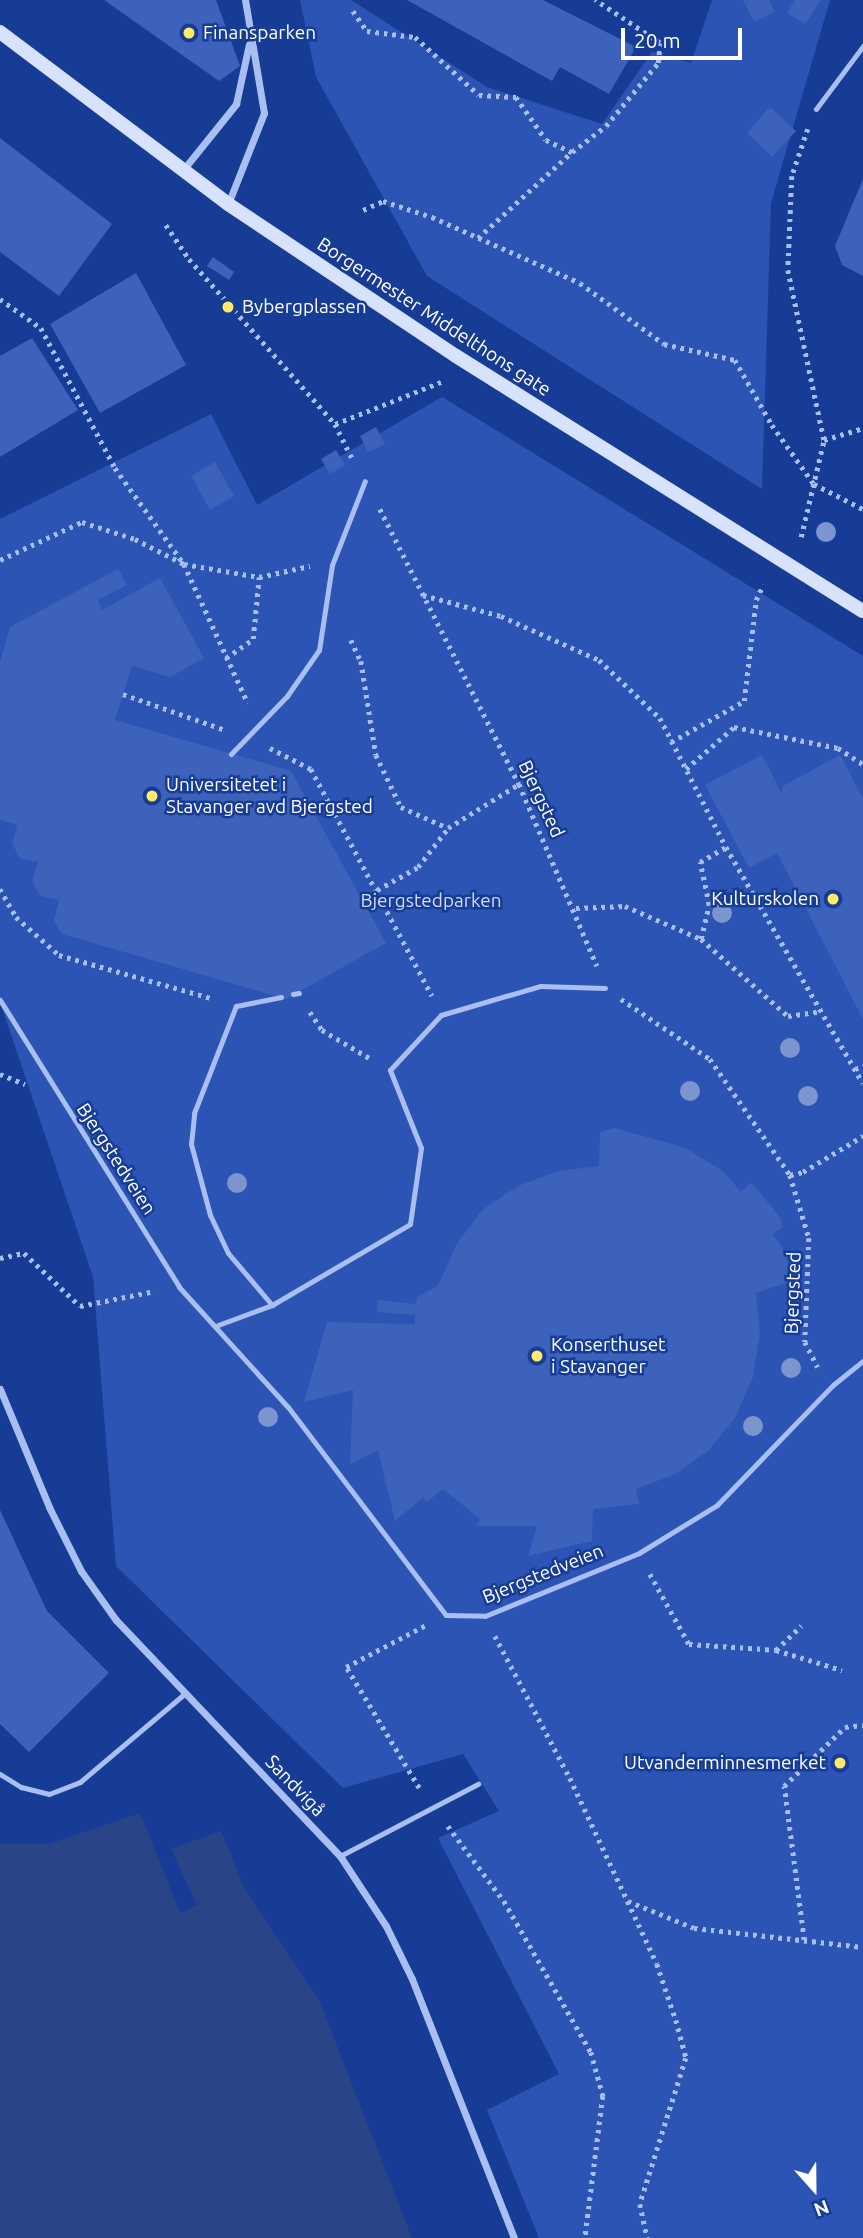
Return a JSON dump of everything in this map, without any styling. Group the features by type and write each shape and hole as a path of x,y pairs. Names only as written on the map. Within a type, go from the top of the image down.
{"main road":[{"name":"Borgermester Middelthons gate","path":"0,32 228,204 456,356 863,611"}],"street":[{"path":"228,204 264,114 245,0"},
{"path":"182,171 236,104 250,40"},
{"name":"Sandvigå","path":"0,1389 49,1507 81,1571 116,1620 340,1856 386,1926 412,1979 514,2238"}],"lane":[{"path":"816,109 863,46"},
{"path":"231,754 250,738 320,650 332,565 365,481"},
{"path":"218,1325 272,1305 410,1224 421,1148 390,1070 441,1015 540,986 605,988"},
{"path":"272,1305 228,1253 209,1215 191,1144 194,1113 236,1006 281,997"},
{"name":"Bjergstedveien","path":"0,1000 179,1286 218,1325 288,1407 446,1615 485,1616 639,1553 717,1505 833,1385 863,1361"},
{"path":"0,1774 21,1787 48,1794 80,1782 184,1694"},
{"path":"340,1856 478,1784"}],"path":[{"path":"478,238 572,152 606,126 658,64 660,43 595,0"},
{"path":"353,11 367,31 415,37 479,96 516,97 546,140 572,152"},
{"path":"800,537 824,440 791,299 786,243 795,160 816,109"},
{"path":"363,210 383,201 396,204 580,283 664,344 735,360 772,425 814,484 863,509"},
{"name":"Bjergsted","path":"166,225 189,259 335,424 519,784 576,908 605,988 710,1059 790,1175 809,1238 804,1342 833,1385"},
{"path":"0,299 41,328 116,468 184,564 226,658 260,725"},
{"path":"335,424 442,382"},
{"path":"824,440 863,428"},
{"path":"0,560 82,522 135,539 184,564 259,577 332,565"},
{"path":"226,658 253,639 259,577"},
{"path":"671,742 744,701 756,600 763,585"},
{"path":"422,595 501,616 599,660 660,718 726,847 818,1012 863,1083"},
{"path":"351,640 361,661 376,755 401,807 448,828"},
{"path":"123,694 250,738 311,769 441,1015"},
{"path":"685,769 734,727 838,748 863,764"},
{"path":"377,890 418,867 448,828 519,784"},
{"path":"701,939 709,905 699,862 726,847"},
{"path":"0,889 16,917 59,956 236,1006"},
{"path":"576,908 625,906 701,939 788,1016 818,1012"},
{"path":"296,994 322,1030 390,1070"},
{"path":"855,1069 863,1066"},
{"path":"790,1175 803,1172 863,1136"},
{"path":"0,1258 24,1253 80,1306 179,1286"},
{"path":"639,1553 689,1644 776,1650 842,1670"},
{"path":"446,1615 346,1667 407,1762 414,1783 504,1901 591,2052 603,2096 585,2238"},
{"path":"485,1616 570,1778 657,1964 686,2058 640,2204 647,2238"},
{"path":"776,1650 801,1626"},
{"path":"804,1940 784,1786 845,1727 863,1725"},
{"path":"627,1901 694,1928 863,1947"}],"green space":[{"path":"300,0 351,0 487,87 602,124 652,52 691,63 712,0 830,0 771,203 762,489 427,276 316,77"},
{"name":"Bjergstedparken","path":"442,397 863,656 863,2238 539,2238 487,2110 559,2074 438,1838 499,1811 463,1754 343,1788 116,1566 93,1277 0,1002 0,519 211,414 257,505"}],"shaded area":[{"path":"140,1813 180,1913 197,1905 171,1849 221,1831 244,1888 319,2000 412,2238 0,2238 0,1844 49,1844"}],"building":[{"name":"Finansparken","path":"104,0 216,0 240,66 219,81"},
{"path":"407,0 543,0 636,47 609,94 560,67 552,81"},
{"path":"743,0 769,0 775,12 754,22"},
{"path":"795,0 821,0 805,24 787,13"},
{"path":"770,107 796,131 772,157 747,133"},
{"path":"0,138 112,224 59,296 0,252"},
{"path":"863,179 863,276 842,265 835,246"},
{"path":"213,257 234,272 229,280 207,266"},
{"path":"136,273 186,365 100,413 50,324"},
{"path":"32,338 78,410 0,457 0,356"},
{"path":"376,427 385,444 368,452 360,436"},
{"path":"336,450 345,465 330,474 321,459"},
{"path":"215,462 234,496 210,510 191,476"},
{"name":"Universitetet i Stavanger avd Bjergsted","path":"118,569 127,585 98,600 102,610 160,578 204,658 170,677 132,666 115,720 291,771 386,943 286,999 62,934 54,920 59,900 40,896 32,881 38,862 20,859 12,843 17,825 0,820 0,662 10,627"},
{"name":"Kulturskolen","path":"762,755 781,792 783,786 840,755 863,798 863,1019 777,853 749,868 705,785"},
{"name":"Konserthuset i Stavanger","path":"615,1128 686,1148 724,1172 741,1192 750,1183 781,1219 783,1227 773,1234 786,1254 792,1281 756,1293 760,1334 753,1377 735,1418 709,1450 675,1474 636,1489 639,1504 593,1509 592,1541 528,1556 537,1526 476,1526 480,1519 443,1489 426,1503 423,1497 395,1521 378,1450 350,1464 353,1390 304,1402 327,1322 415,1324 415,1315 377,1312 378,1300 416,1304 417,1297 438,1286 456,1245 482,1210 518,1186 558,1171 599,1166 600,1132"},
{"path":"0,1510 47,1611 109,1673 29,1752 0,1724"}],"place":[{"name":"Finansparken","path":"189,33"},
{"name":"Bybergplassen","path":"228,307"},
{"name":"Universitetet i Stavanger avd Bjergsted","path":"152,796"},
{"name":"Kulturskolen","path":"833,899"},
{"name":"Konserthuset i Stavanger","path":"537,1356"},
{"name":"Utvanderminnesmerket","path":"840,1763"}]}
